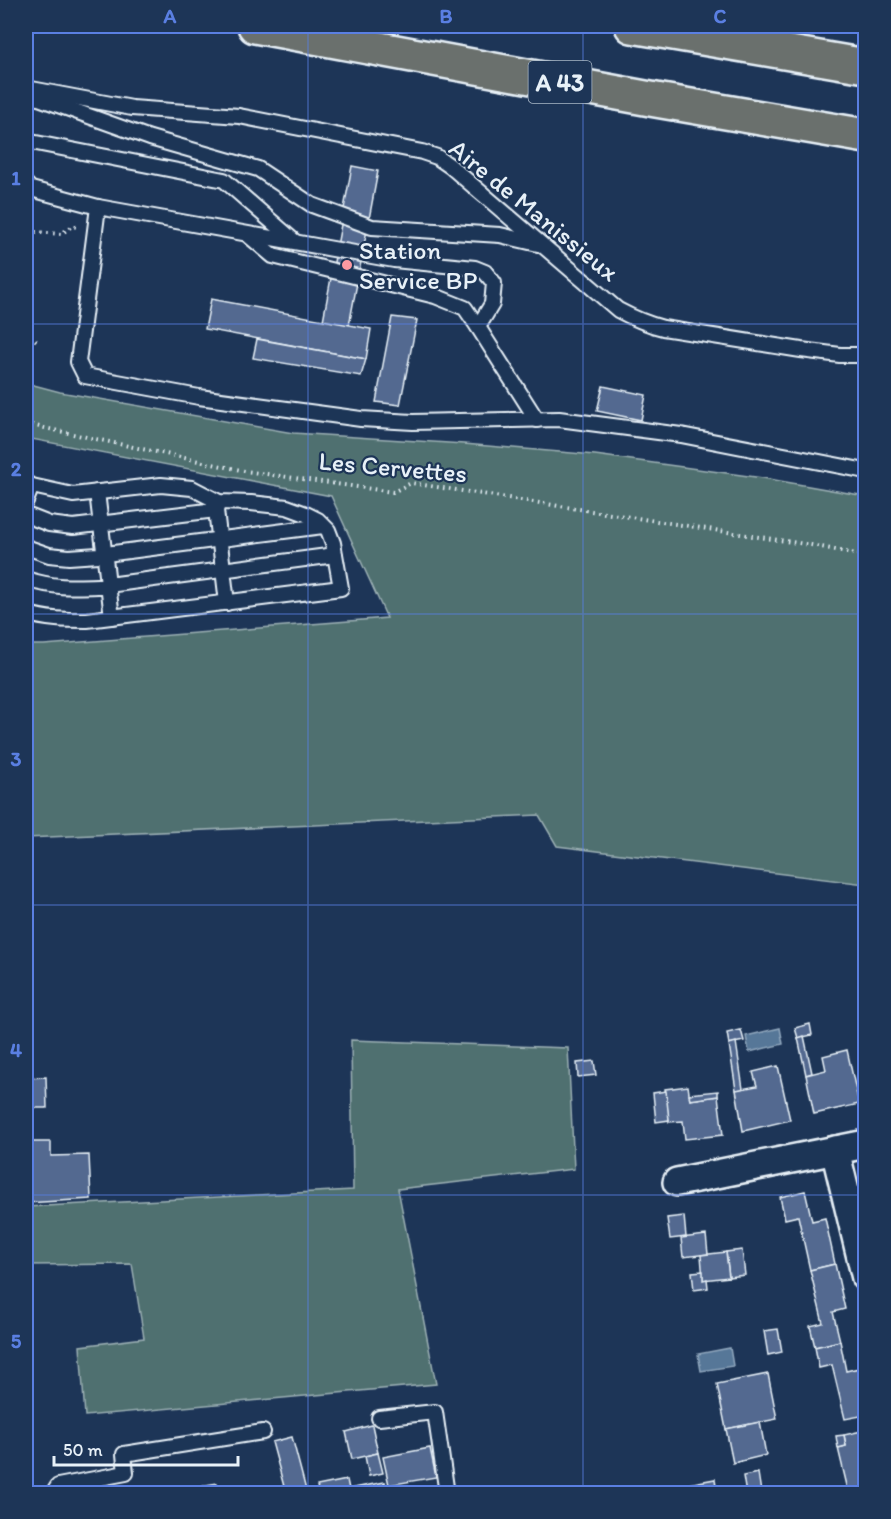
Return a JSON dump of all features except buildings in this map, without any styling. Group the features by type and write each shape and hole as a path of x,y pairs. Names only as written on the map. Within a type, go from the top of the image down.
{"highway":[{"name":"A 43","path":"255,26 866,136"},
{"path":"632,26 866,66"}],"street":[{"path":"677,1182 866,1144"},
{"path":"835,1150 866,1278"}],"lane":[{"name":"Aire de Manissieux","path":"26,88 132,108 239,117 422,152 450,166 618,310 650,325 801,350 840,355 866,354"},
{"path":"26,93 150,138 258,169 312,205 372,227 500,235 540,244"},
{"path":"26,141 224,180 295,242"},
{"path":"27,188 98,207 394,260 475,268 485,272 494,283 492,304 478,327"},
{"path":"98,207 78,362 85,376 199,397 362,419 413,422 559,420 681,435 866,471"},
{"path":"246,233 273,256 435,296 465,308 537,420"},
{"path":"26,501 29,484 74,495 161,485 192,488 217,506"},
{"path":"97,492 112,617"},
{"path":"26,515 49,524 73,527 217,506 251,503 287,507 318,520 328,530 341,588 87,620 39,618 26,613"},
{"path":"217,506 227,603"},
{"path":"26,548 49,555 69,557 105,555 323,526"},
{"path":"26,579 44,585 67,587 109,585 335,555"},
{"path":"379,1418 435,1412 447,1494"},
{"path":"53,1494 58,1486 126,1473 124,1454 263,1432"}],"path":[{"path":"26,240 36,232 61,234 72,226 95,229"},
{"path":"26,332 39,343"},
{"name":"Les Cervettes","path":"26,424 245,471 393,492 411,483 811,545 866,556"}],"green space":[{"path":"26,383 60,392 293,433 595,455 763,478 865,496 865,884 557,846 539,815 26,838 26,645 387,618 331,496 26,438"},
{"path":"351,1040 568,1048 574,1169 398,1189 436,1384 85,1416 80,1346 144,1338 132,1264 26,1265 26,1207 353,1190"}],"water":[{"path":"780,1028 783,1044 749,1052 746,1036"},
{"path":"730,1348 733,1366 701,1371 698,1354"}],"place":[{"name":"Station Service BP","path":"347,265"}]}
